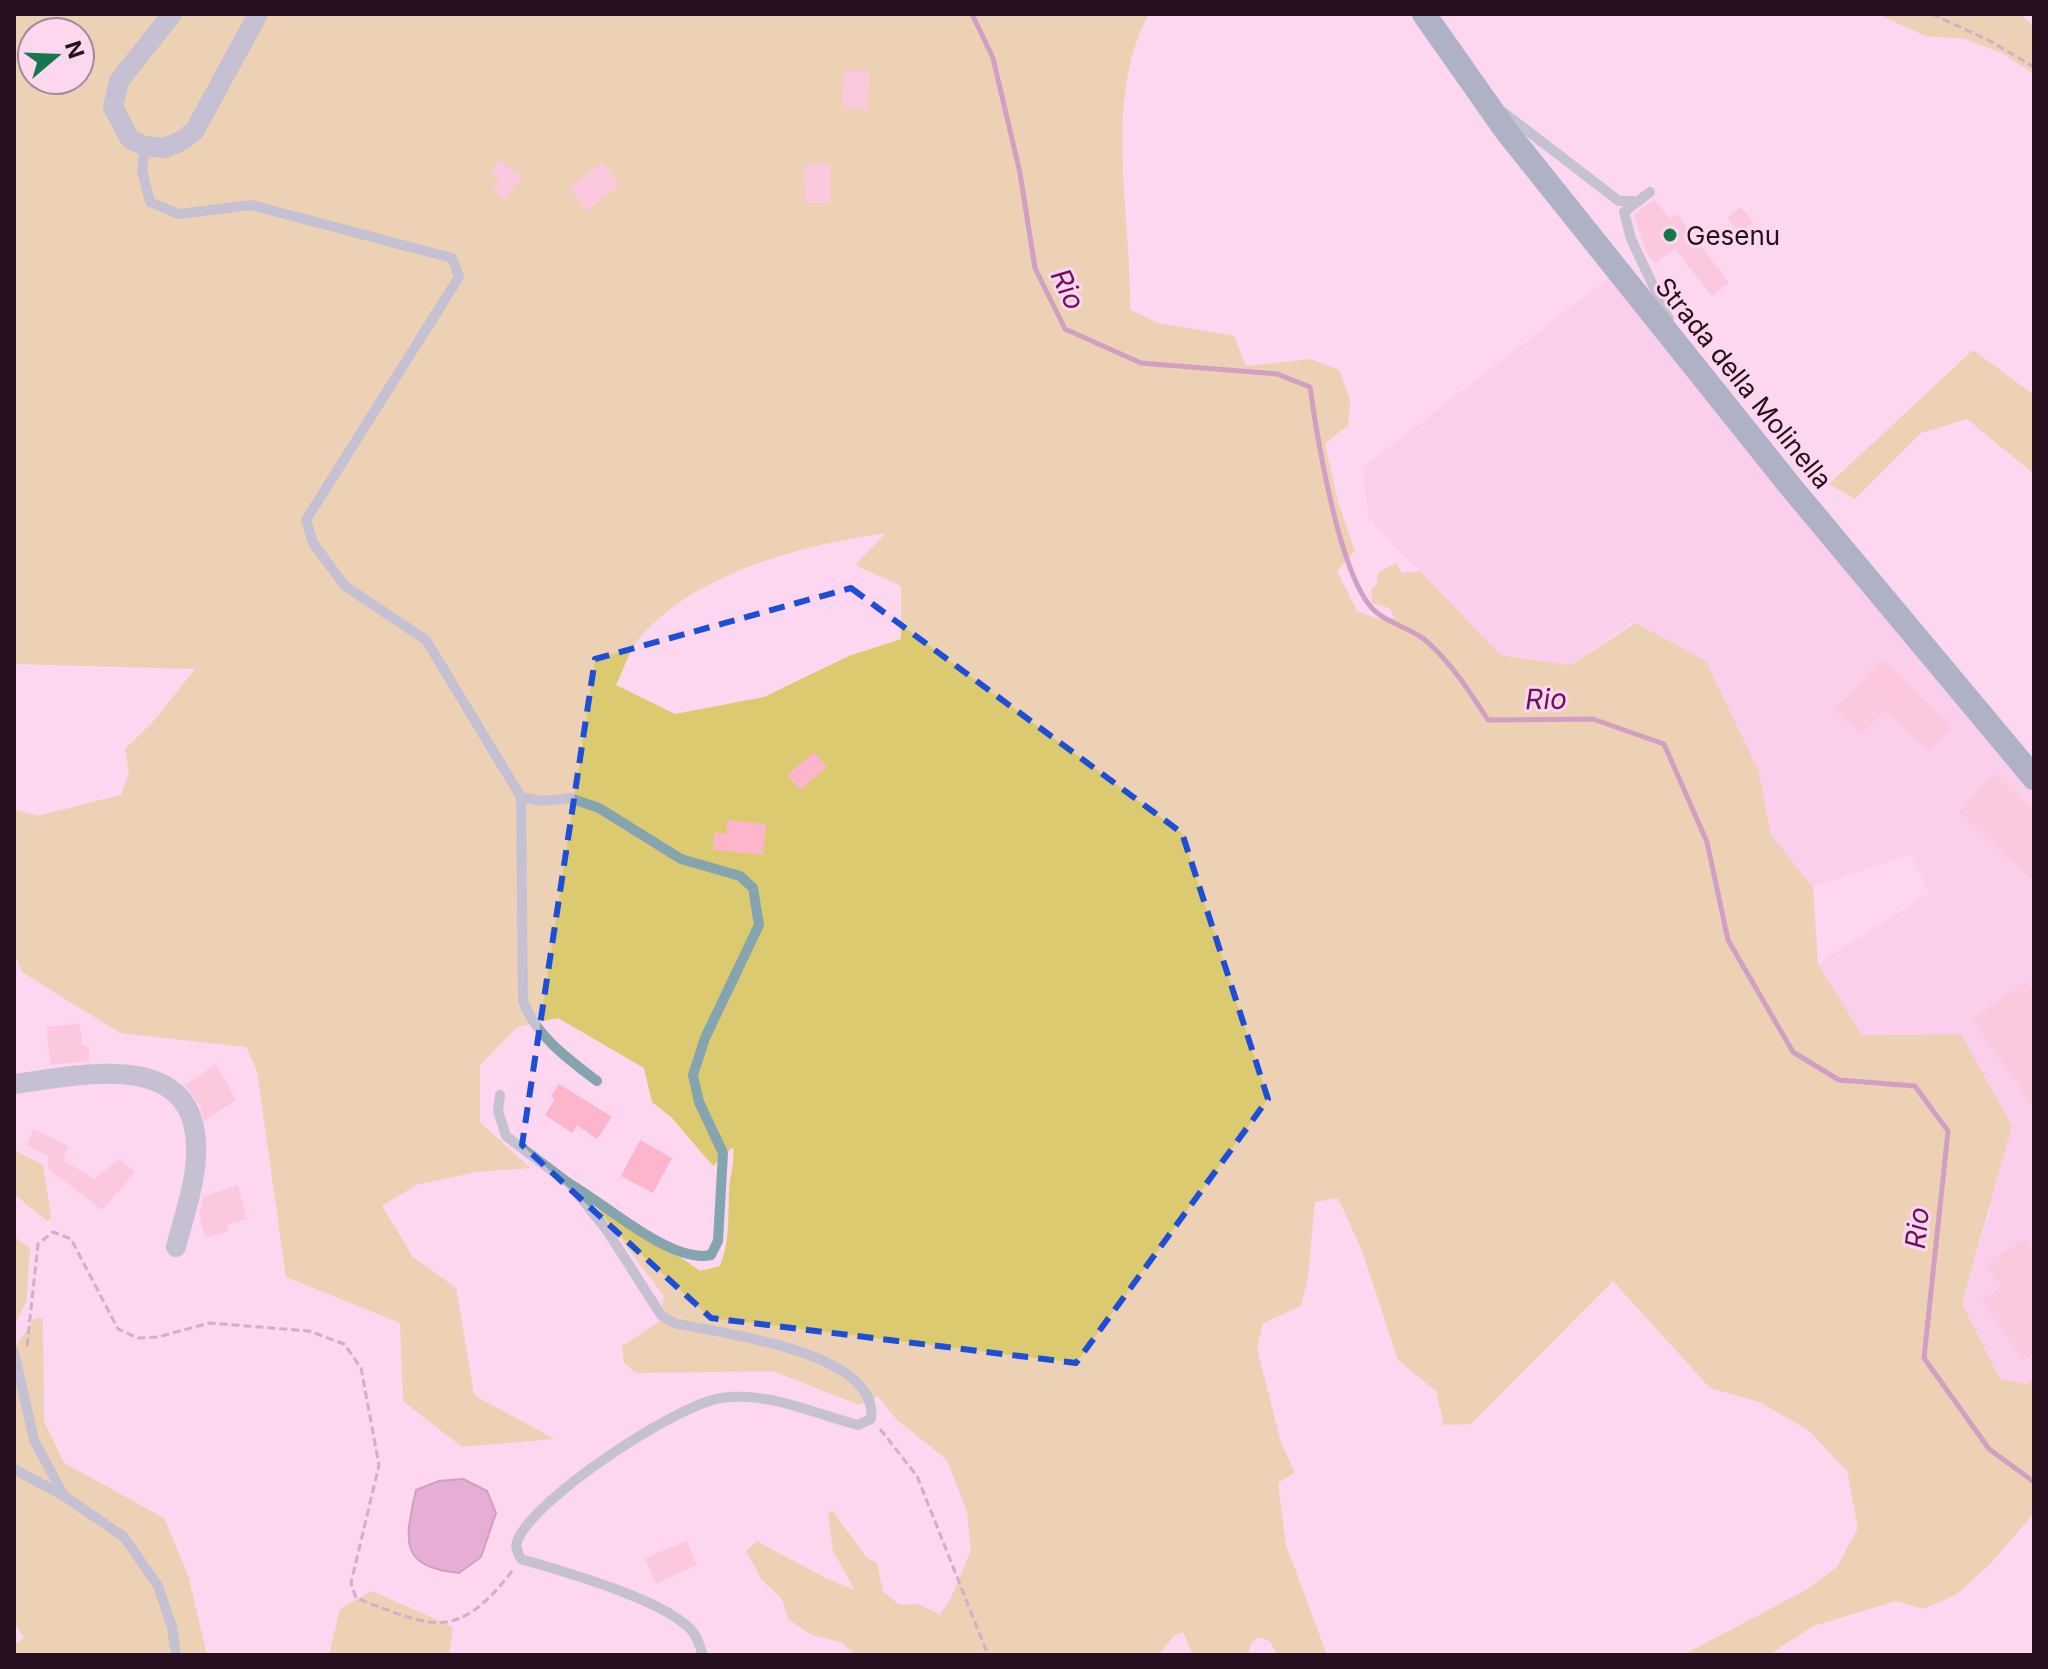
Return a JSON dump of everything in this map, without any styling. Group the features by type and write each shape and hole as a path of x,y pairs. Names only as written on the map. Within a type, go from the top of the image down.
{"main road":[{"name":"Strada della Molinella","path":"1424,14 1481,95 1680,348 2034,778"}],"street":[{"path":"172,14 119,81 113,107 130,139 145,146 165,148 195,130 258,14"},
{"path":"14,1084 105,1072 141,1075 173,1090 193,1121 197,1145 195,1170 176,1247"}],"lane":[{"path":"1481,95 1619,201 1634,201"},
{"path":"145,146 142,170 150,202 179,214 251,205 452,258 459,277 306,520 313,543 345,586 426,640 521,797 523,1001 529,1016 561,1054 597,1081"},
{"path":"1650,192 1634,201 1624,212 1631,239 1680,348"},
{"path":"500,1095 498,1111 506,1136 570,1184 673,1250 697,1258 711,1255 718,1241 723,1153 699,1102 693,1075 705,1038 759,925 753,888 740,876 681,859 599,808 570,798 542,801 521,797"},
{"path":"570,1184 608,1232 661,1315 674,1323 818,1355 859,1383 873,1408 871,1419 858,1425 765,1398 722,1398 681,1410 550,1499 517,1539 516,1549 521,1559 586,1579 673,1616 694,1633 703,1655"},
{"path":"14,1352 34,1440 64,1496"},
{"path":"14,1469 64,1496 124,1537 158,1586 172,1627 176,1655"},
{"path":"645,1604 647,1590"}],"path":[{"path":"1932,14 1990,41 2034,67"},
{"path":"20,1372 30,1335 38,1244 53,1232 71,1239 118,1329 138,1338 158,1337 209,1323 309,1331 344,1344 361,1368 379,1465 351,1583 356,1598 429,1625 456,1620 490,1600 521,1559"},
{"path":"871,1419 917,1476 988,1655"}],"highlighted area":[{"path":"851,588 1182,833 1268,1099 1076,1363 711,1318 522,1145 595,659"}],"shaded area":[{"path":"14,14 1149,14 1135,47 1126,83 1123,120 1130,310 1158,323 1234,336 1246,366 1310,359 1339,370 1350,400 1348,425 1325,444 1338,502 1355,551 1337,571 1357,611 1379,619 1395,618 1389,608 1372,603 1371,589 1377,584 1378,573 1396,563 1402,573 1420,571 1500,655 1571,665 1636,623 1706,661 1759,772 1771,835 1813,887 1818,964 1862,1035 1961,1034 2012,1126 1962,1303 2000,1379 2027,1384 2034,1377 2034,1513 1991,1563 1956,1595 1923,1609 1896,1601 1813,1626 1769,1655 1683,1655 1806,1590 1837,1567 1858,1528 1847,1471 1807,1429 1759,1402 1710,1388 1613,1281 1471,1424 1444,1425 1436,1391 1398,1360 1361,1248 1338,1198 1315,1202 1308,1277 1301,1306 1263,1323 1257,1348 1281,1443 1295,1473 1278,1483 1286,1545 1327,1655 1277,1655 1270,1641 1258,1637 1251,1643 1248,1655 1193,1655 1183,1632 1175,1635 1158,1655 856,1655 841,1642 812,1635 788,1619 782,1599 762,1580 746,1551 757,1541 827,1579 855,1590 833,1551 828,1515 832,1510 867,1558 877,1563 883,1591 899,1605 917,1604 940,1614 951,1598 971,1550 967,1512 947,1460 896,1419 878,1396 859,1405 773,1371 636,1373 624,1363 622,1346 659,1322 664,1296 594,1204 597,1198 700,1271 720,1266 727,1238 733,1163 733,1147 713,1166 672,1118 652,1102 644,1068 558,1018 517,1027 480,1065 480,1122 530,1168 476,1172 416,1185 382,1206 413,1257 456,1288 474,1395 554,1439 462,1447 403,1401 400,1323 286,1277 257,1071 246,1047 120,1033 22,972 14,951 14,809 38,816 121,795 129,773 125,749 152,723 195,669 14,664","holes":["886,533 855,565 901,586 901,639 849,656 764,697 675,714 616,685 637,641 660,617 718,580 751,566 820,545"]},
{"path":"1878,14 2019,14 2034,26 2034,74 2002,53 1964,39 1925,36"},
{"name":"Gesenu","path":"1618,271 2034,778 2034,1377 2027,1384 2000,1379 1962,1302 1991,1208 1961,1034 1862,1035 1818,964 1929,893 1911,854 1813,887 1771,835 1759,772 1706,661 1633,621 1571,665 1500,655 1369,518 1362,468"},
{"path":"1973,350 2034,395 2034,474 1967,419 1921,433 1855,499 1829,484"},
{"path":"14,1150 43,1165 51,1217 47,1221 14,1194"},
{"path":"14,1236 30,1249 26,1302 14,1326"},
{"path":"35,1318 43,1319 44,1421 64,1463 164,1518 188,1575 207,1655 14,1655 14,1644 24,1638 14,1622 14,1348"},
{"path":"463,1479 487,1491 496,1513 481,1557 459,1573 439,1570 425,1565 410,1548 410,1523 416,1490 439,1481"},
{"path":"372,1591 453,1627 449,1655 329,1655 340,1609"}],"building":[{"path":"844,70 869,71 868,109 843,108"},
{"path":"500,160 523,177 504,200 492,190 500,180 491,172"},
{"path":"602,162 620,184 587,211 569,188"},
{"path":"804,164 830,164 830,203 805,203"},
{"path":"1654,199 1670,219 1677,214 1729,283 1712,296 1675,249 1654,263 1645,250 1634,215"},
{"path":"1741,207 1753,222 1740,233 1727,218"},
{"path":"1882,659 1953,726 1929,751 1885,710 1861,735 1834,709"},
{"path":"814,752 827,767 800,790 787,775"},
{"path":"1994,774 2034,812 2034,883 1959,812"},
{"path":"727,820 766,824 763,855 713,850 714,832 726,834"},
{"path":"2026,981 2034,992 2034,1108 1972,1020"},
{"path":"79,1024 83,1045 89,1047 89,1061 51,1065 46,1027"},
{"path":"216,1064 236,1100 204,1121 200,1106 185,1085"},
{"path":"559,1084 612,1117 597,1139 577,1125 572,1133 545,1115 555,1099 551,1096"},
{"path":"33,1129 68,1146 63,1160 94,1179 119,1159 135,1172 102,1210 48,1168 48,1156 27,1145"},
{"path":"640,1140 672,1158 653,1193 621,1176"},
{"path":"238,1185 247,1219 227,1224 229,1231 205,1238 199,1213 203,1197"},
{"path":"2024,1239 2034,1254 2034,1354 2023,1361 1982,1300 2001,1286 1986,1264"},
{"path":"687,1541 697,1565 656,1584 645,1558"}],"waterway":[{"name":"Rio","path":"972,14 993,58 1020,173 1035,268 1065,329 1141,363 1277,374 1310,387 1324,472 1341,541 1363,596 1376,612 1418,635 1433,648 1459,677 1488,720 1593,719 1664,744 1707,842 1728,940 1793,1052 1839,1080 1915,1086 1948,1131 1924,1358 1989,1449 2034,1482"}],"place":[{"name":"Gesenu","path":"1670,235"}]}
